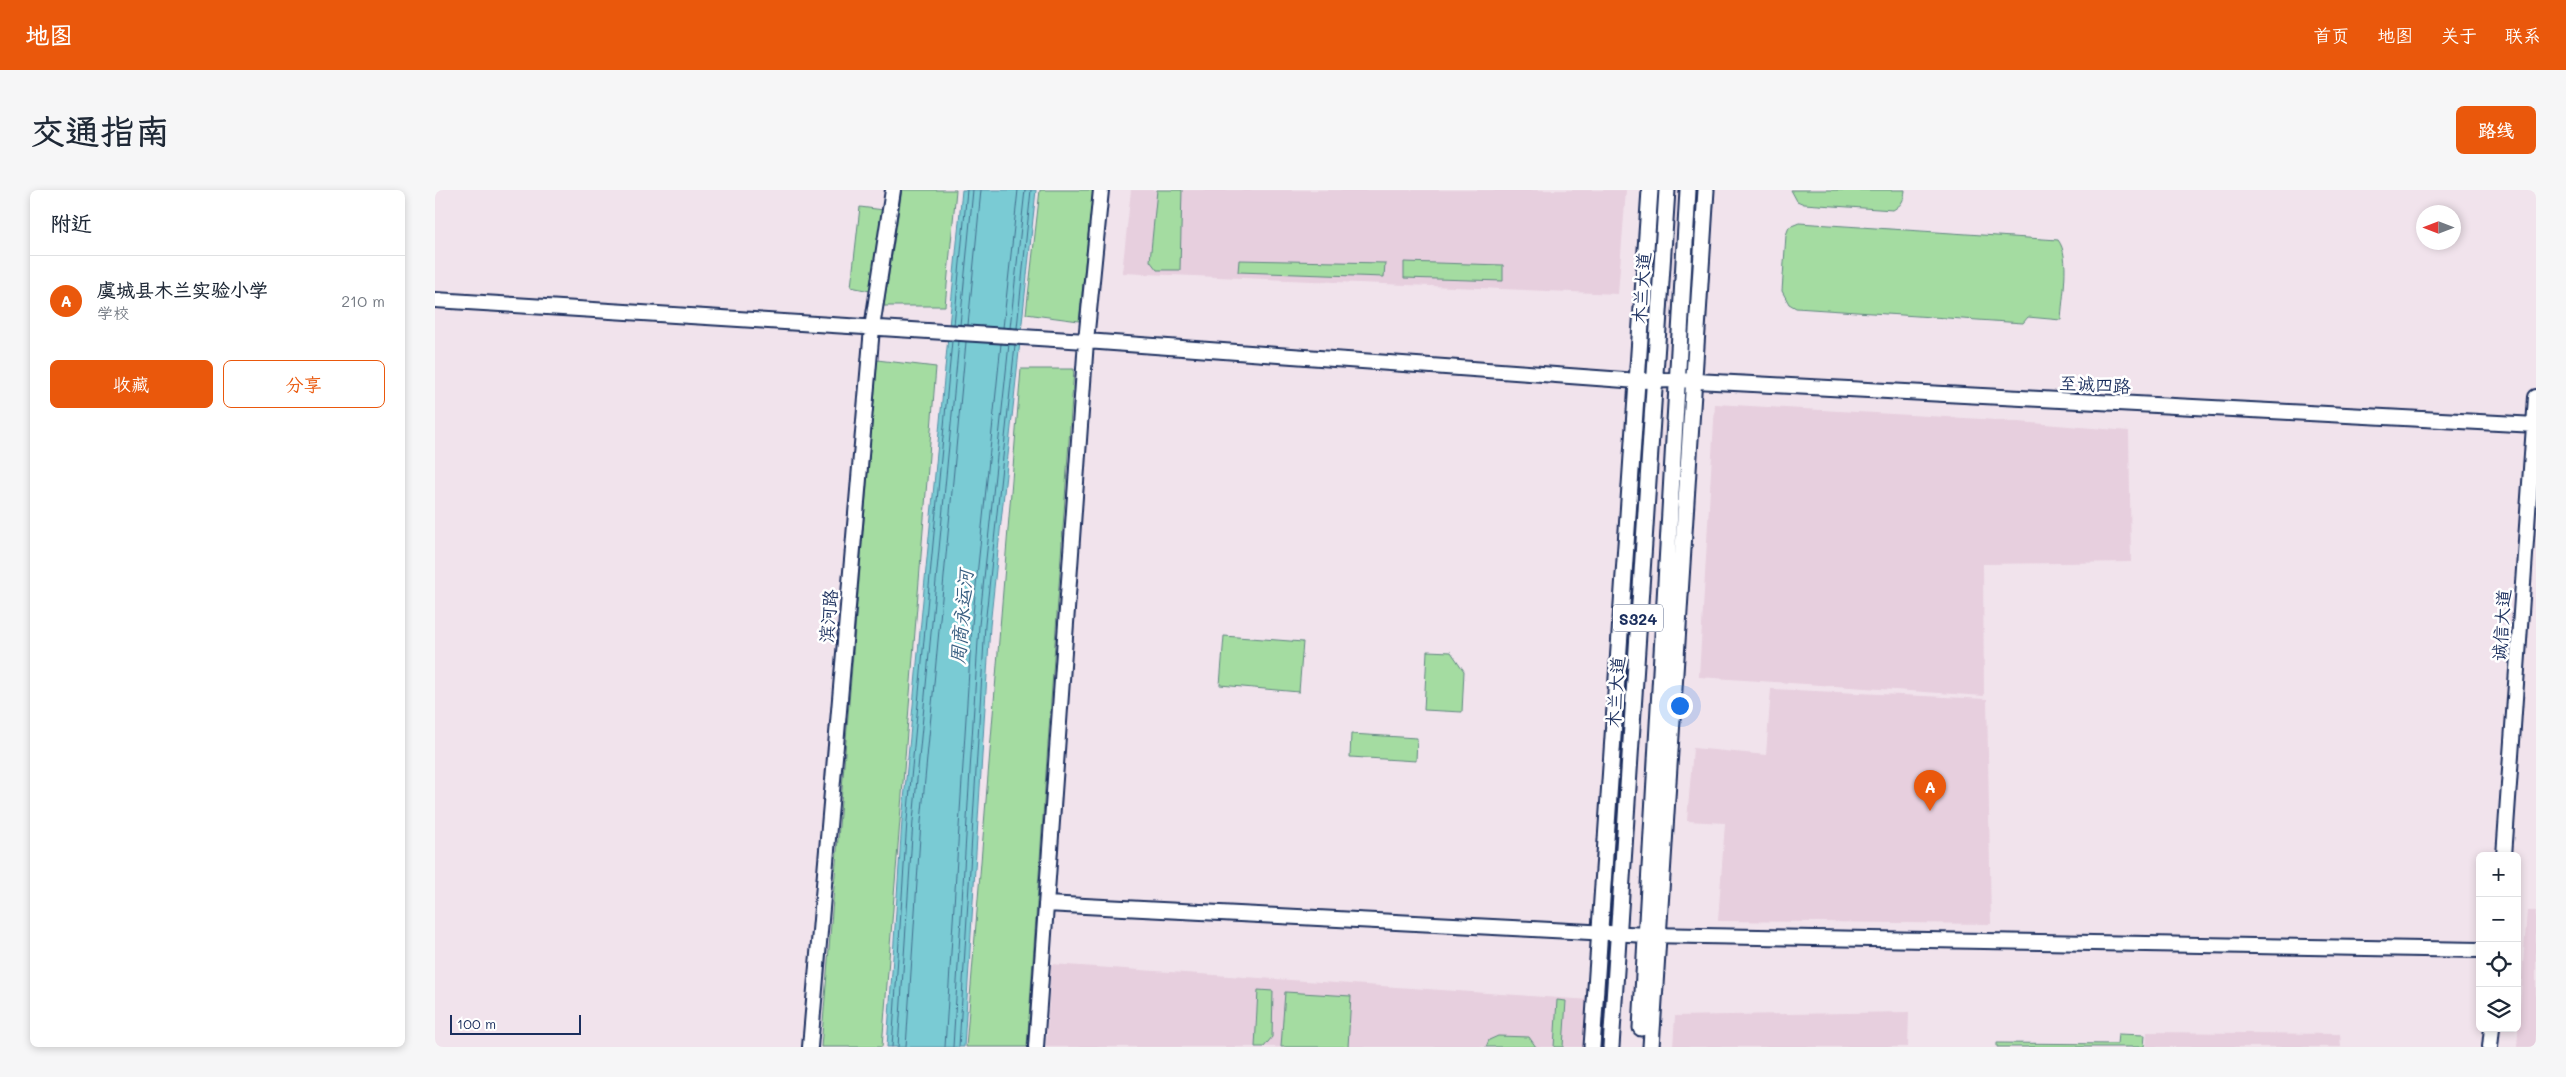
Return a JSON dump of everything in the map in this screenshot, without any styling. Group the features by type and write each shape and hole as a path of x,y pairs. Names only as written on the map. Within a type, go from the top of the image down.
{"main road":[{"path":"1592,1047 1646,381 1650,190"},
{"name":"木兰大道","path":"1611,1047 1619,932 1646,381 1667,190"},
{"name":"S324","path":"1640,1047 1652,935 1677,380 1689,190"},
{"path":"1651,1047 1652,935 1695,381 1706,190"}],"street":[{"name":"滨河路","path":"810,1047 872,328 893,190"},
{"path":"1036,1047 1086,341 1101,190"},
{"name":"至诚四路","path":"435,300 1086,341 1646,381 1677,380 2535,425"},
{"name":"诚信大道","path":"2504,852 2536,397"},
{"path":"1046,904 1652,935 2476,950"},
{"path":"2490,1047 2491,1032"}],"shaded area":[{"path":"1131,190 1626,190 1618,294 1122,273"},
{"path":"1715,404 1982,419 2129,431 2131,562 1983,564 1984,696 1699,677"},
{"path":"1771,689 1987,699 1991,924 1718,921 1725,823 1687,821 1693,748 1766,755"},
{"path":"2527,911 2536,911 2536,1047 2517,1047 2518,1032 2521,1032 2521,993"},
{"path":"1051,964 1591,1000 1588,1047 1046,1047"},
{"path":"1909,1012 1908,1047 1673,1047 1675,1016"},
{"path":"2147,1032 2340,1034 2341,1047 2146,1047"}],"green space":[{"path":"902,190 956,190 945,306 884,306"},
{"path":"1040,190 1093,190 1079,321 1026,314"},
{"path":"1157,190 1182,190 1180,270 1157,270 1150,261"},
{"path":"1791,190 1905,190 1902,202 1893,210 1804,204 1797,201"},
{"path":"860,207 884,210 870,291 851,287"},
{"path":"1799,223 2058,240 2062,247 2065,267 2061,320 2028,317 2023,323 1796,308 1789,304 1782,291 1786,235 1789,227"},
{"path":"1239,260 1385,263 1384,277 1238,272"},
{"path":"1404,262 1503,265 1503,281 1404,278"},
{"path":"877,360 936,367 882,1047 821,1047"},
{"path":"1021,369 1074,369 1027,1047 966,1047"},
{"path":"1224,636 1303,642 1299,692 1220,685"},
{"path":"1427,651 1451,652 1464,671 1462,712 1424,710"},
{"path":"1351,734 1417,738 1416,761 1350,757"},
{"path":"1258,990 1273,991 1272,1037 1264,1047 1255,1047"},
{"path":"1285,992 1351,996 1348,1047 1281,1047"},
{"path":"1557,1000 1566,1001 1563,1047 1554,1047"},
{"path":"2118,1034 2145,1035 2144,1047 1997,1047 1997,1043 2117,1044"},
{"path":"1498,1036 1529,1037 1536,1047 1486,1047 1489,1040"}],"water":[{"name":"周商永运河","path":"962,190 1036,190 990,626 964,1047 887,1047 902,821"}],"place":[{"name":"虞城县木兰实验小学","path":"1930,811"}]}
